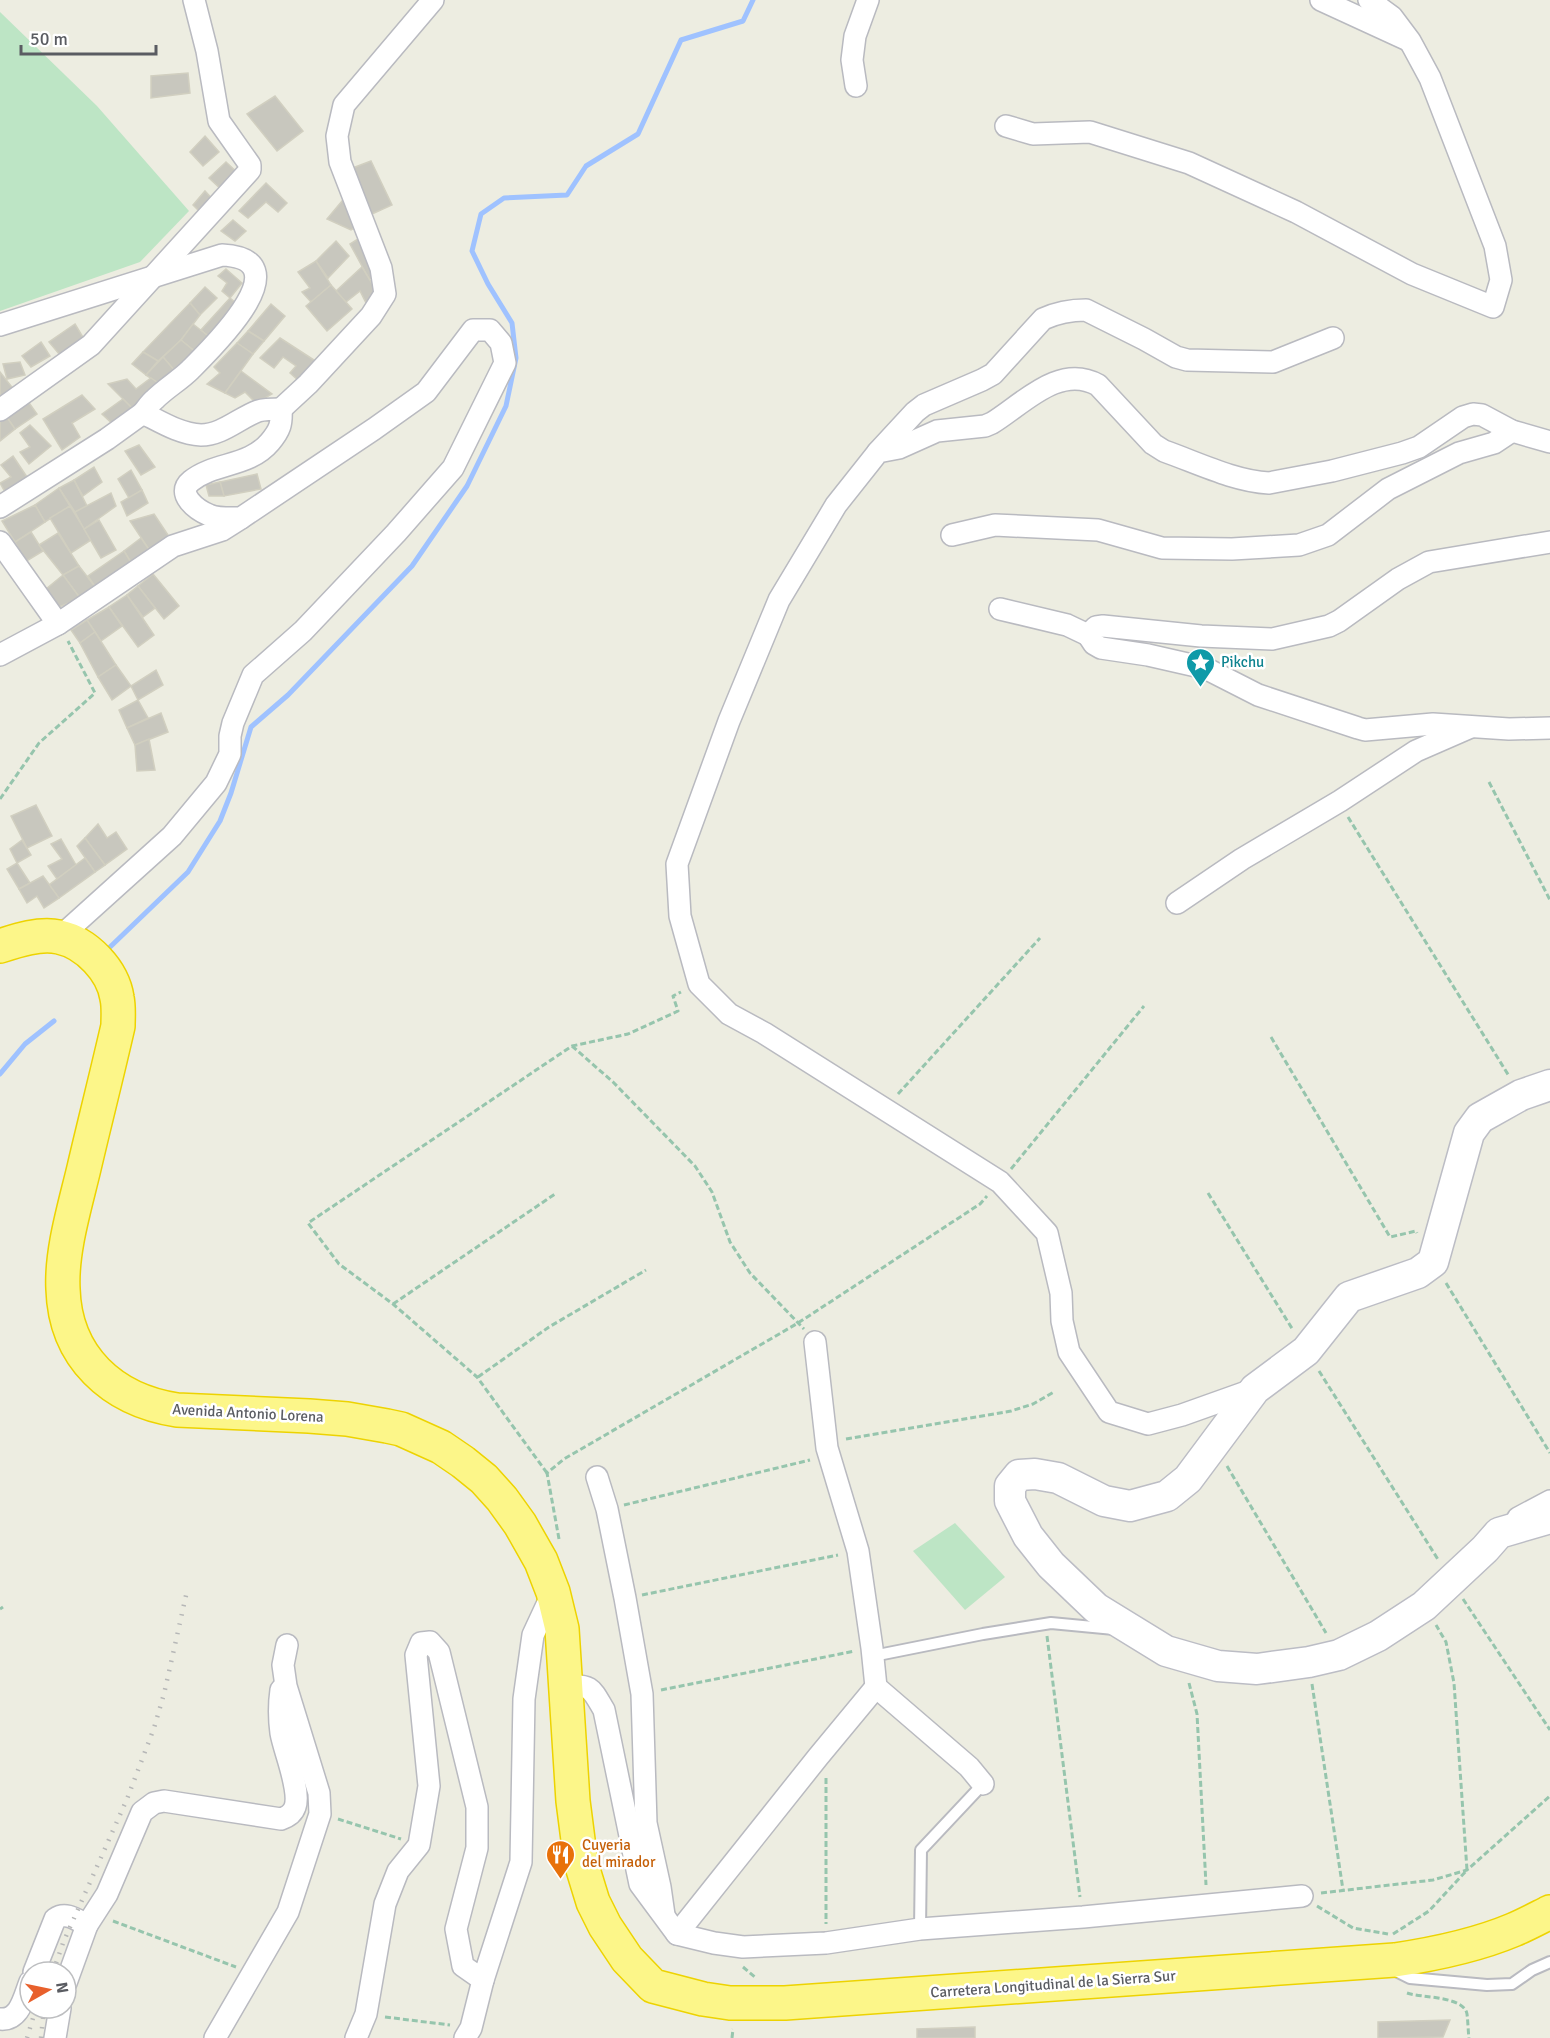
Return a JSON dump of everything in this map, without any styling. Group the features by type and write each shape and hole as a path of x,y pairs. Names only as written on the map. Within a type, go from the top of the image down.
{"highway":[{"path":"0,946 45,936 60,937"},
{"name":"Avenida Antonio Lorena","path":"60,937 78,945 100,962 111,980 117,998 118,1026 72,1222 63,1287 64,1308 75,1340 90,1365 103,1378 131,1397 160,1407 347,1419 387,1426 424,1439 463,1462 484,1479 520,1524 541,1561 553,1592 562,1629 573,1801 580,1863 593,1902"},
{"name":"Carretera Longitudinal de la Sierra Sur","path":"593,1902 605,1926 627,1959 653,1986 703,1999 730,2003 796,2002 1387,1952 1437,1954 1513,1930 1550,1912"}],"street":[{"path":"0,410 91,345 250,167 219,121 207,51 194,0"},
{"path":"143,413 178,430 199,435 210,434 233,425 257,412 281,409 308,384 371,316 385,294 381,268 340,162 337,136 344,105 433,0"},
{"path":"856,86 852,60 855,36 868,0"},
{"path":"1321,0 1410,41"},
{"path":"1006,126 1033,134 1090,132 1189,163 1296,212 1412,274 1493,307 1501,280 1495,246 1430,78 1410,41 1392,17 1369,0"},
{"path":"0,325 222,255 237,256 249,262 256,278 255,289 240,315 189,371 154,400 143,413 107,439 0,507"},
{"path":"1333,338 1273,362 1187,360 1176,357 1086,310 1076,310 1043,319 993,374 924,405 915,412 878,452 836,505 779,600 729,721 677,864 680,916 699,984 729,1014 764,1033 1000,1182 1047,1233 1061,1293 1062,1321 1069,1352 1109,1412 1148,1424 1182,1415 1255,1389 1306,1351 1349,1297 1418,1273 1433,1262 1469,1133 1480,1118 1521,1095 1550,1085"},
{"path":"0,655 58,624 173,546 222,530 242,518 374,429 426,392 472,330 490,330 501,343 505,363 453,468 396,533 303,631 253,675 230,736 230,754 216,783 172,836 60,937"},
{"path":"878,452 899,448 937,431 985,426 1042,388 1060,381 1074,379 1089,381 1098,386 1153,444 1164,451 1246,480 1261,483 1332,471 1402,453 1419,447 1463,417 1473,414 1482,415 1512,431 1550,442"},
{"path":"242,518 210,515 191,504 186,487 207,471 250,459 266,447 280,429 281,409"},
{"path":"952,536 995,525 1098,530 1162,548 1232,549 1299,545 1328,535 1388,489 1459,453 1494,443 1512,431"},
{"path":"0,542 58,624"},
{"path":"1088,635 1096,627 1103,626 1201,636 1272,639 1329,626 1398,579 1429,562 1550,542"},
{"path":"1000,609 1067,625 1088,635 1094,644 1101,648 1148,655 1205,668 1258,695 1365,730 1433,724 1509,729 1550,728"},
{"path":"1177,903 1242,859 1340,801 1416,750 1474,726"},
{"path":"815,1342 827,1448 858,1551 876,1687 969,1767 983,1784"},
{"path":"1255,1389 1215,1446 1188,1479 1167,1496 1130,1506 1104,1501 1058,1478 1035,1474 1019,1475 1010,1486 1010,1501 1028,1536 1051,1564 1096,1608 1166,1651 1218,1666 1247,1668 1309,1662 1340,1655 1378,1636 1424,1606 1499,1533 1521,1516 1550,1501"},
{"path":"597,1477 607,1509 626,1598 642,1694 646,1823 664,1916"},
{"path":"1499,1533 1550,1518"},
{"path":"468,2033 521,1862 524,1699 533,1635 553,1592"},
{"path":"356,2038 366,2014 385,1904 398,1871 419,1845 429,1786 416,1655 420,1643 430,1642 439,1652 477,1807 477,1848 456,1929 463,1966 483,1980"},
{"path":"215,2038 288,1911 320,1814 319,1793 286,1686 282,1665 287,1645"},
{"path":"567,1686 583,1684 593,1691 604,1710 640,1884 677,1934 743,1947 826,1943 920,1929 1083,1917 1302,1896"},
{"path":"75,1960 91,1919 107,1894 142,1812 154,1803 164,1801 281,1819 289,1816 295,1806 294,1786 281,1734 279,1703 281,1690 286,1686"},
{"path":"677,1934 818,1756 876,1687"},
{"path":"39,1960 57,1917 91,1919"},
{"path":"0,2019 15,2016 18,2009"},
{"path":"55,2038 58,2020"}],"lane":[{"path":"873,1652 1051,1623 1136,1631"},
{"path":"920,1929 921,1850 983,1784"},
{"path":"1387,1952 1410,1978 1486,1985 1512,1984 1532,1970 1550,1962"}],"path":[{"path":"0,799 39,743 95,693 58,624"},
{"path":"1489,782 1550,900"},
{"path":"1340,801 1348,818 1521,1095"},
{"path":"885,1109 1040,938"},
{"path":"541,1561 559,1540 547,1473 477,1377 393,1304 339,1264 308,1223 572,1046 628,1034 678,1011 673,996 699,984"},
{"path":"547,1473 564,1459 798,1323 980,1204 1144,1006"},
{"path":"1271,1037 1390,1237 1416,1230 1433,1262 1550,1453"},
{"path":"572,1046 613,1082 695,1166 712,1192 730,1242 750,1273 815,1342"},
{"path":"1208,1193 1451,1581 1550,1730"},
{"path":"393,1304 555,1194"},
{"path":"477,1377 549,1328 646,1270"},
{"path":"1215,1446 1340,1655"},
{"path":"626,1598 858,1551"},
{"path":"1424,1606 1446,1642 1454,1683 1467,1870"},
{"path":"1045,1624 1083,1917"},
{"path":"642,1694 873,1652"},
{"path":"1181,1656 1197,1714 1207,1905"},
{"path":"1309,1662 1343,1890"},
{"path":"818,1756 826,1779 826,1943"},
{"path":"1302,1896 1387,1952 1467,1870 1550,1796"},
{"path":"1302,1896 1433,1880 1467,1870"},
{"path":"91,1919 252,1973"},
{"path":"1403,1992 1459,2003 1467,2013 1469,2038"},
{"path":"366,2014 468,2033"}],"green space":[{"path":"0,12 97,106 189,211 140,262 0,311"},
{"path":"955,1523 1005,1577 965,1610 913,1551"}],"building":[{"path":"188,73 190,93 151,98 151,76"},
{"path":"275,96 303,131 277,151 247,114"},
{"path":"205,136 219,152 203,166 190,152"},
{"path":"371,161 392,205 372,214 350,169"},
{"path":"226,162 241,176 224,192 209,178"},
{"path":"266,183 287,203 278,212 266,202 248,218 239,211"},
{"path":"205,191 218,205 205,217 193,205"},
{"path":"348,194 362,224 351,230 327,219"},
{"path":"233,220 246,231 235,241 221,231"},
{"path":"361,237 380,274 369,279 350,244"},
{"path":"336,241 349,256 328,278 316,261"},
{"path":"316,261 331,285 311,302 302,292 310,288 298,272"},
{"path":"362,267 379,295 366,303 360,291 346,302 336,291"},
{"path":"226,269 242,283 230,298 222,291 227,283 218,276"},
{"path":"331,285 352,309 327,331 306,306"},
{"path":"205,287 217,298 200,315 190,303"},
{"path":"230,298 241,307 212,339 201,330"},
{"path":"190,303 200,315 181,340 158,361 143,352"},
{"path":"271,304 285,316 264,341 248,331"},
{"path":"75,324 84,339 60,355 49,342"},
{"path":"193,324 212,339 198,354 181,340"},
{"path":"248,331 264,341 253,354 237,343"},
{"path":"280,338 317,362 299,381 290,373 296,366 283,357 274,368 260,358"},
{"path":"181,340 198,354 175,371 163,357"},
{"path":"41,342 50,356 31,367 22,356"},
{"path":"237,343 253,354 225,393 207,384 220,373 214,367"},
{"path":"143,352 158,361 146,375 132,364"},
{"path":"163,357 175,371 161,385 146,375"},
{"path":"20,362 25,375 7,379 3,364"},
{"path":"241,371 272,394 256,403 245,392 235,398 225,393"},
{"path":"0,372 15,391 0,401"},
{"path":"151,378 161,385 134,410 108,384 127,379 136,389"},
{"path":"82,395 95,409 72,423 80,437 62,450 43,419"},
{"path":"123,399 134,410 117,428 102,414"},
{"path":"27,400 37,414 15,429 6,416"},
{"path":"6,416 15,429 0,441 0,421"},
{"path":"30,425 51,446 29,464 20,452 30,447 20,433"},
{"path":"139,445 155,467 141,475 125,451"},
{"path":"13,456 29,480 5,492 0,483 11,477 1,465"},
{"path":"94,467 102,482 83,496 74,480"},
{"path":"131,470 142,490 129,498 118,479"},
{"path":"257,474 261,489 224,496 220,482"},
{"path":"74,480 87,506 75,512 59,488"},
{"path":"220,482 224,496 209,496 206,485"},
{"path":"59,488 70,506 45,522 35,505"},
{"path":"142,490 148,503 127,516 121,502"},
{"path":"111,493 116,506 84,529 75,512"},
{"path":"35,505 45,522 15,542 2,521"},
{"path":"70,506 91,540 71,553 50,518"},
{"path":"154,514 170,538 150,551 130,521"},
{"path":"99,520 116,550 101,558 84,529"},
{"path":"31,532 43,551 25,562 15,542"},
{"path":"58,533 79,566 63,575 39,545"},
{"path":"141,538 150,551 132,564 124,551"},
{"path":"124,551 132,564 96,588 88,576"},
{"path":"79,566 96,588 80,598 63,575"},
{"path":"153,574 179,606 164,619 138,586"},
{"path":"63,575 80,598 57,608 45,590"},
{"path":"138,586 155,608 143,617 127,595"},
{"path":"127,595 154,635 138,647 109,607"},
{"path":"109,607 122,626 101,641 87,620"},
{"path":"87,620 95,632 80,643 71,630"},
{"path":"95,632 116,665 98,677 80,643"},
{"path":"116,665 131,686 112,700 98,677"},
{"path":"156,670 163,685 138,700 131,686"},
{"path":"138,700 148,718 127,728 119,710"},
{"path":"161,713 168,732 135,745 127,728"},
{"path":"149,739 155,770 137,771 135,745"},
{"path":"36,805 52,836 27,848 11,816"},
{"path":"98,824 107,838 116,832 127,849 105,865 85,838"},
{"path":"85,838 105,865 95,872 77,846"},
{"path":"61,839 76,865 57,879 48,866 62,859 51,844"},
{"path":"22,840 31,855 17,863 10,849"},
{"path":"85,858 95,872 59,898 49,885"},
{"path":"17,863 30,883 19,889 7,869"},
{"path":"43,876 59,898 44,908 37,896 27,903 19,889"},
{"path":"1450,2020 1443,2037 1378,2038 1378,2022"},
{"path":"975,2027 975,2038 917,2038 917,2029"}],"waterway":[{"path":"109,948 188,872 220,821 251,727 288,695 412,566 467,486 506,406 516,358 512,323 488,284 472,251 481,214 504,198 567,195 586,166 638,134 681,40 743,21 753,0"},
{"path":"0,1074 25,1044 54,1021"}],"railway":[{"path":"57,1960 127,1799 154,1728 187,1591"},
{"path":"27,2038 32,2020"},
{"path":"41,2038 43,2020"}],"place":[{"name":"Pikchu","path":"1200,688"},
{"name":"Cuyeria del mirador","path":"561,1880"}]}
